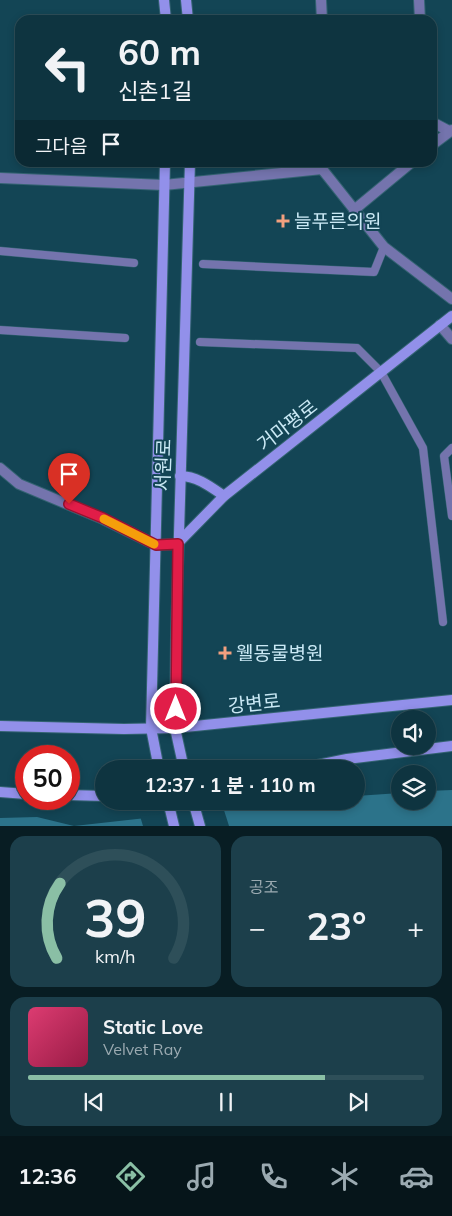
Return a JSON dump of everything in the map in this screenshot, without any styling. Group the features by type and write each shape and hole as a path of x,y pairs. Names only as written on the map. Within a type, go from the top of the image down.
{"street":[{"path":"164,0 166,15"},
{"path":"186,0 188,15"},
{"path":"322,0 322,15"},
{"path":"419,0 420,15"},
{"path":"437,124 451,130 437,142"},
{"name":"서원로","path":"157,760 151,728 165,167"},
{"name":"서원로","path":"182,760 175,728 178,544 190,167"},
{"path":"0,178 164,185 314,167"},
{"path":"323,167 354,210 384,246 452,299"},
{"path":"354,210 406,167"},
{"name":"거마평로","path":"178,544 224,496 452,316"},
{"path":"440,325 452,338"},
{"path":"0,468 19,484 103,518 156,545 178,544"},
{"path":"180,476 189,476 196,479 224,496"},
{"name":"강변로","path":"0,726 175,728 452,700"},
{"path":"345,760 452,746"},
{"path":"0,792 15,793"},
{"path":"80,795 95,796"},
{"path":"170,810 174,826"},
{"path":"196,810 200,826"}],"lane":[{"path":"203,264 374,272 384,246"},
{"path":"0,251 134,263"},
{"path":"0,330 125,338"},
{"path":"200,342 357,348 381,372 423,448 443,622"},
{"path":"452,448 444,456 452,516"}],"water":[{"path":"452,790 452,826 74,826 219,810 365,810 365,795 391,794 391,810 436,810 436,791"},
{"path":"37,817 74,826 0,826 0,818"}],"pier":[{"path":"195,810 224,810 229,826 143,826 140,816"}],"slow traffic":[{"path":"104,519 154,544"}],"place":[{"name":"늘푸른의원","path":"283,221"},
{"name":"웰동물병원","path":"225,653"}],"route":[{"path":"69,504 103,518 156,545 178,544 176,709"}]}
